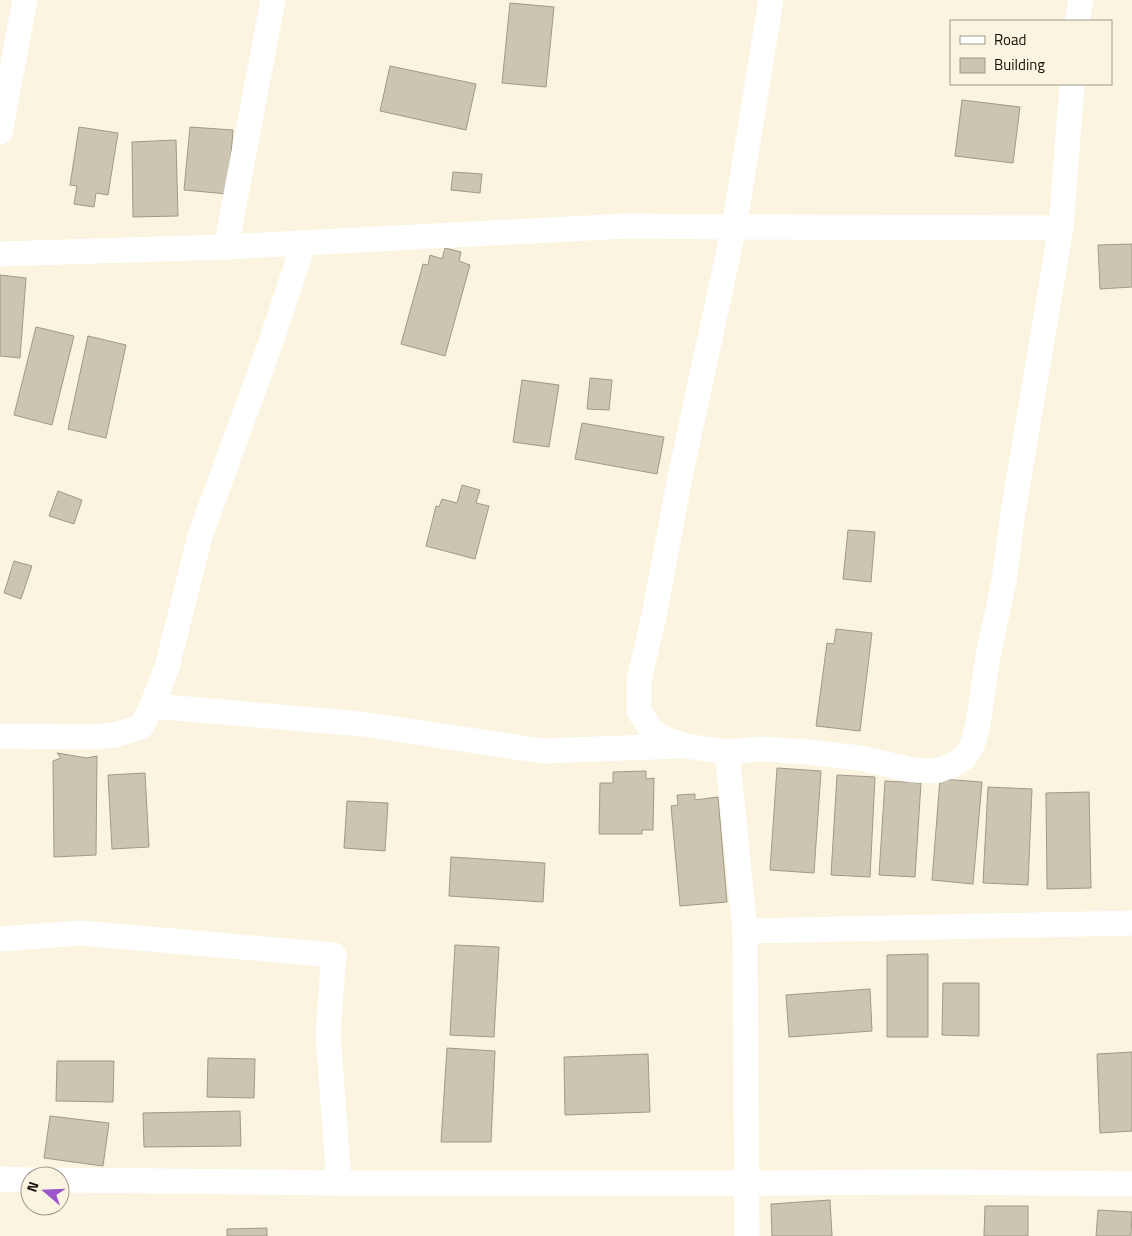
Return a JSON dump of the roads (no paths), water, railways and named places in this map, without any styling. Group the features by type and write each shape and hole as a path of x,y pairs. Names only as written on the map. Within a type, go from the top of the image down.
{"street":[{"path":"0,132 25,0"},
{"path":"226,247 273,0"},
{"path":"771,0 734,227 680,477 654,616 639,680 640,711 651,730 664,739 686,746 727,752 761,750 807,752 860,758 912,770 936,771 951,766 964,758 972,746 978,724 988,656 1004,581 1013,512 1061,228 1072,85"},
{"path":"1077,20 1081,0"},
{"path":"0,254 226,247 626,226 1061,228"},
{"path":"0,736 115,735 141,727 152,706 166,667 200,536 270,345 304,243"},
{"path":"152,706 362,724 543,751 686,746"},
{"path":"727,752 745,931 747,1236"},
{"path":"745,931 1132,922"},
{"path":"0,939 81,933 334,955 328,1033 339,1182"},
{"path":"0,1180 20,1180"},
{"path":"70,1180 1132,1184"}]}
